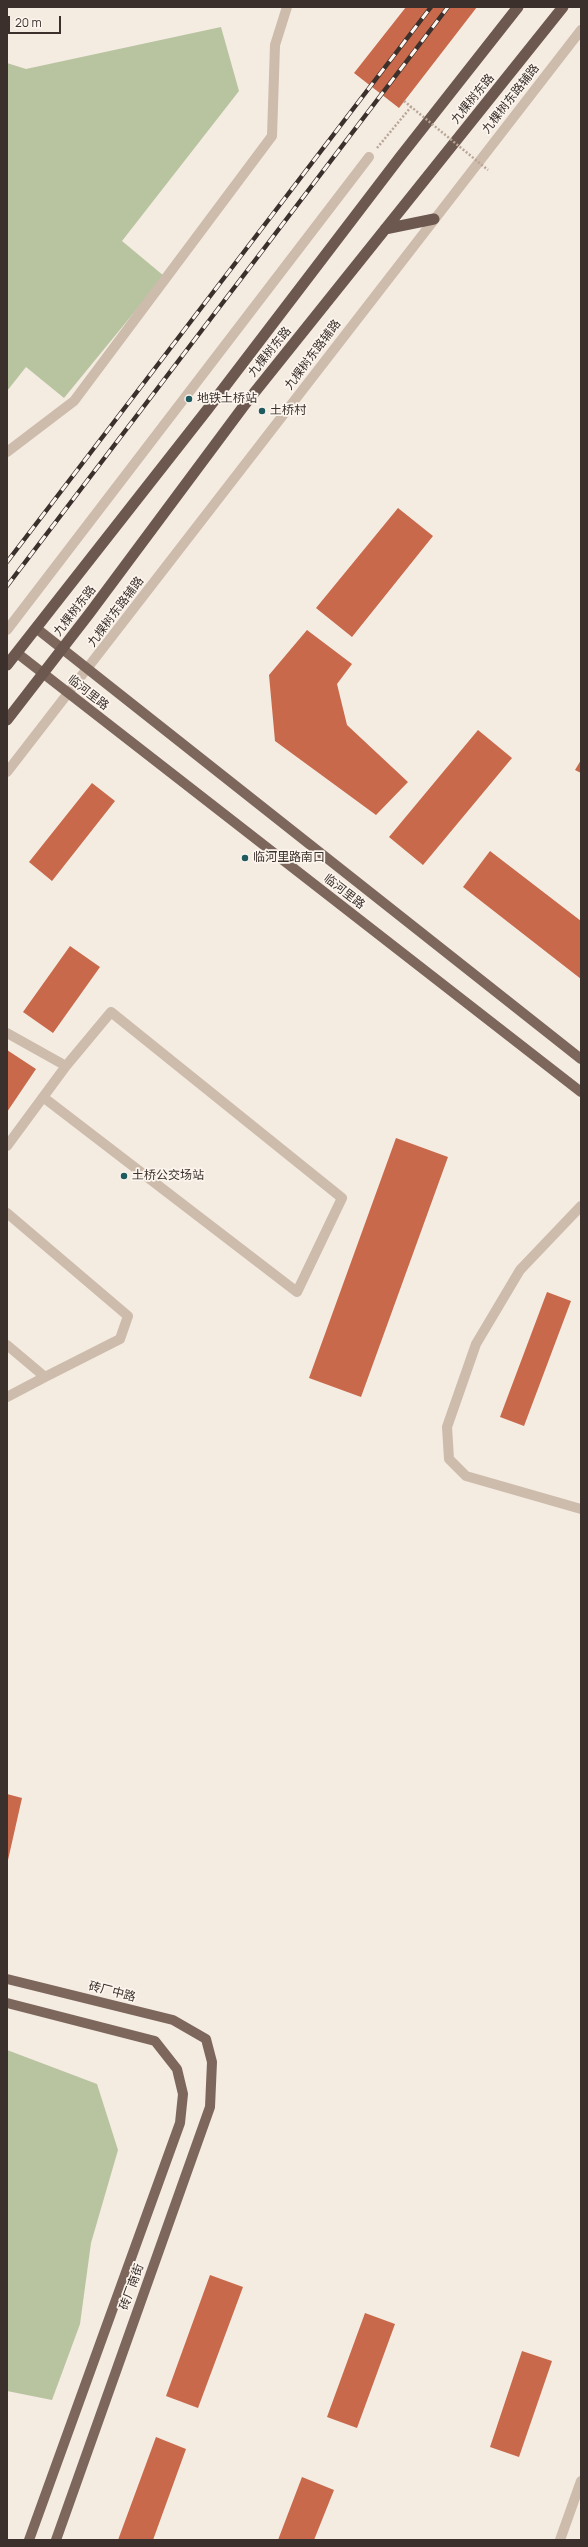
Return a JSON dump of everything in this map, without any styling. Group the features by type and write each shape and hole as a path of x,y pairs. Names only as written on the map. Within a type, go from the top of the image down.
{"highway":[{"name":"九棵树东路","path":"7,665 193,429 400,157 518,7"},
{"name":"九棵树东路","path":"7,720 246,403 563,7"},
{"path":"385,230 434,219"}],"main road":[{"name":"临河里路","path":"36,628 581,1059"},
{"name":"临河里路","path":"17,653 42,674 581,1092"},
{"name":"砖厂中路","path":"7,1979 174,2020 206,2039"},
{"name":"砖厂南街","path":"7,2003 155,2041 177,2069 183,2094 180,2123 29,2540"},
{"name":"砖厂南街","path":"56,2540 210,2107 212,2062 206,2039"}],"street":[{"path":"7,452 74,401 272,136 275,44 287,7"},
{"name":"九棵树东路辅路","path":"7,772 581,30"},
{"path":"7,630 369,158"},
{"path":"7,1146 43,1097 66,1066 112,1012 342,1198 297,1292 43,1097"},
{"path":"7,1033 66,1066"},
{"path":"581,1206 516,1277 476,1344 447,1427 449,1459 466,1476 581,1509"},
{"path":"7,1213 128,1316 120,1339 7,1397"},
{"path":"7,1345 45,1377"},
{"path":"560,2540 581,2481"}],"path":[{"path":"404,101 488,170"},
{"path":"369,158 411,107"}],"green space":[{"path":"221,27 239,91 122,241 164,276 64,398 26,367 7,391 7,63 26,69"},
{"path":"7,2050 97,2084 118,2150 91,2243 80,2324 52,2400 7,2391"}],"building":[{"path":"406,7 477,7 399,108 354,73"},
{"path":"398,508 433,536 352,637 316,608"},
{"path":"307,630 352,664 337,684 347,725 408,782 376,815 275,741 269,675"},
{"path":"478,730 512,758 423,865 389,837"},
{"path":"581,760 581,773 575,770"},
{"path":"92,783 115,801 52,881 29,862"},
{"path":"490,851 581,921 581,979 463,887"},
{"path":"70,946 100,967 53,1033 23,1012"},
{"path":"7,1050 36,1069 7,1112"},
{"path":"396,1138 448,1157 361,1397 309,1378"},
{"path":"547,1292 571,1301 524,1426 500,1417"},
{"path":"7,1794 22,1798 8,1860 7,1860"},
{"path":"210,2275 243,2287 198,2408 166,2396"},
{"path":"365,2313 395,2324 357,2428 327,2417"},
{"path":"522,2351 552,2361 519,2457 490,2447"},
{"path":"156,2437 186,2449 153,2540 118,2540"},
{"path":"302,2477 334,2490 314,2540 278,2540"}],"railway":[{"path":"7,562 431,7"},
{"path":"7,586 448,7"}],"place":[{"name":"地铁土桥站","path":"189,399"},
{"name":"土桥村","path":"262,411"},
{"name":"临河里路南口","path":"245,858"},
{"name":"土桥公交场站","path":"124,1176"}]}
